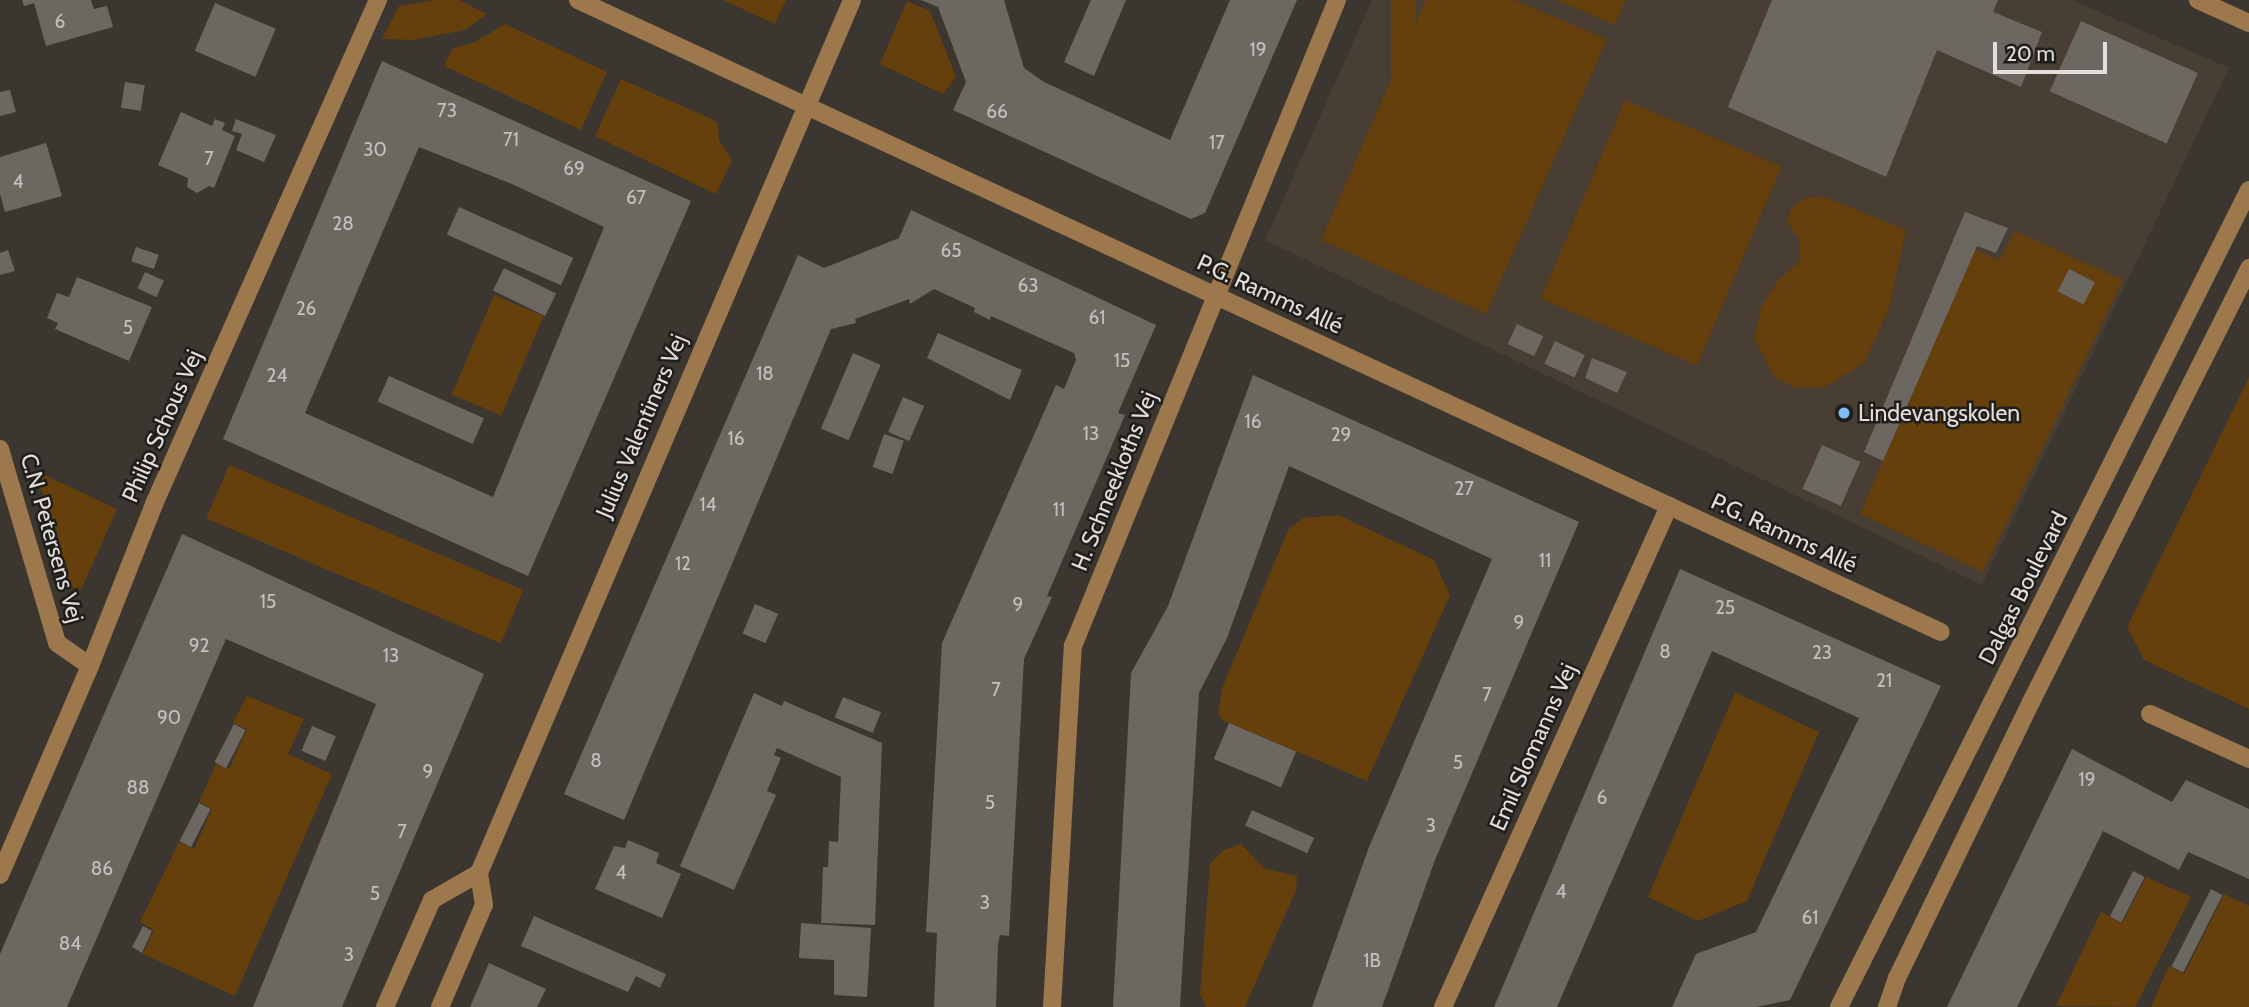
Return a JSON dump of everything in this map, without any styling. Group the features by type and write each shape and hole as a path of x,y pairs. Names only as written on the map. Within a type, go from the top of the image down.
{"street":[{"name":"Philip Schous Vej","path":"0,875 90,666 154,504 378,0"},
{"name":"P.G. Ramms Allé","path":"578,0 1941,632"},
{"name":"Julius Valentiners Vej","path":"440,1007 484,905 479,873 852,0"},
{"name":"H. Schneekloths Vej","path":"1052,1007 1073,646 1337,0"},
{"path":"2198,0 2249,23"},
{"name":"Dalgas Boulevard","path":"1839,1007 2249,190"},
{"path":"1887,1007 1897,978 2031,702 2249,268"},
{"name":"C.N. Petersens Vej","path":"0,449 57,643 90,666"},
{"name":"Emil Slomanns Vej","path":"1443,1007 1668,506"},
{"path":"2150,714 2249,759"},
{"path":"385,1007 432,900 479,873"}],"shaded area":[{"path":"436,0 459,0 487,14 465,30 413,40 382,39 399,6"},
{"path":"723,0 786,0 775,24"},
{"name":"Lindevangskolen","path":"1372,0 2072,0 2229,68 1982,585 1265,240"},
{"path":"1391,0 1416,0 1416,260 1391,260"},
{"path":"1426,0 1514,0 1607,39 1486,314 1321,240"},
{"path":"1557,0 1626,0 1615,25"},
{"path":"907,1 930,11 956,77 943,94 880,64"},
{"path":"505,24 607,72 581,130 444,66 452,49 475,42"},
{"path":"621,79 718,122 719,140 732,160 716,194 595,136"},
{"path":"1625,100 1781,166 1697,365 1541,299"},
{"path":"1825,197 1906,230 1889,309 1864,363 1825,387 1796,388 1774,377 1754,338 1761,307 1778,280 1800,261 1799,239 1787,222 1791,209 1805,198"},
{"path":"2015,231 2123,280 1983,572 1860,514 1975,250 2000,260"},
{"path":"494,295 544,316 502,416 452,394"},
{"path":"2249,377 2249,709 2144,660 2127,627"},
{"path":"229,465 524,590 501,643 206,518"},
{"path":"36,471 117,509 81,590 70,586"},
{"path":"1338,515 1434,560 1450,595 1367,781 1222,720 1218,713 1223,686 1288,530 1303,518"},
{"path":"1735,692 1819,732 1747,901 1698,921 1648,897"},
{"path":"247,696 304,719 288,754 332,774 235,996 143,954 154,930 140,922 179,842 194,849 212,809 199,802 216,764 229,769 247,729 233,723"},
{"path":"1241,844 1264,868 1297,876 1296,890 1245,1007 1206,1007 1200,994 1210,864 1224,850"},
{"path":"2146,877 2191,897 2135,1007 2056,1006 2101,912 2123,922"},
{"path":"2224,894 2249,906 2249,1007 2151,1007 2169,966 2184,974"}],"building":[{"path":"22,0 91,0 94,9 107,6 113,27 46,46 34,3 24,6"},
{"path":"921,0 1004,0 1024,68 1044,82 1170,140 1230,0 1297,0 1205,213 1191,219 953,110 966,82 938,7"},
{"path":"1091,0 1126,0 1094,76 1064,62"},
{"path":"1772,0 1998,0 1993,12 2042,32 2021,87 1937,50 1886,177 1728,107"},
{"path":"215,3 276,29 255,77 195,51"},
{"path":"2081,21 2198,73 2167,143 2050,91"},
{"path":"382,61 691,201 528,576 223,439","holes":["419,147 512,184 604,227 493,497 305,413"]},
{"path":"125,82 145,85 141,111 121,108"},
{"path":"10,90 16,112 0,116 0,92"},
{"path":"181,112 212,126 215,119 225,123 222,130 235,136 214,188 209,186 197,193 187,187 188,178 158,165"},
{"path":"236,119 276,135 264,162 236,150 242,134 232,131"},
{"path":"46,143 62,196 5,212 0,194 0,157"},
{"path":"459,207 573,258 561,285 447,234"},
{"path":"911,210 1156,325 1118,413 1125,415 1047,596 1052,597 1024,659 1009,936 1000,935 998,943 996,1007 934,1007 937,933 926,932 942,643 1056,385 1064,389 1076,360 1074,353 991,316 990,320 974,312 975,308 934,289 910,304 909,299 855,319 856,323 831,329 624,820 564,794 798,255 824,268 899,238"},
{"path":"1965,212 2008,228 1996,253 1977,246 1883,461 1864,452"},
{"path":"136,247 159,255 154,269 131,261"},
{"path":"8,250 15,271 0,275 0,253"},
{"path":"504,268 556,293 545,316 493,290"},
{"path":"2069,269 2095,282 2083,304 2058,291"},
{"path":"145,272 164,281 156,297 137,288"},
{"path":"77,277 152,307 129,361 55,329 58,323 47,318 57,293 69,297"},
{"path":"1517,324 1543,336 1534,356 1508,344"},
{"path":"938,333 1022,370 1010,400 927,358"},
{"path":"1555,341 1585,355 1574,378 1544,364"},
{"path":"853,353 881,365 849,440 821,428"},
{"path":"1592,358 1627,372 1617,393 1585,378"},
{"path":"1253,375 1579,522 1435,860 1382,1007 1312,1007 1369,847 1492,559 1289,466 1227,638 1199,693 1180,1007 1113,1007 1131,673 1168,606"},
{"path":"389,376 484,418 473,444 378,402"},
{"path":"903,397 924,406 909,441 888,432"},
{"path":"884,434 904,441 892,474 873,467"},
{"path":"1822,445 1860,462 1841,506 1802,489"},
{"path":"182,534 484,674 342,1007 253,1007 376,704 226,639 67,1007 0,1007 0,954"},
{"path":"1680,569 1941,686 1790,1000 1756,1007 1672,1007 1696,954 1756,932 1859,718 1712,651 1557,1007 1494,1007"},
{"path":"755,604 778,614 766,643 742,633"},
{"path":"754,693 782,706 784,701 882,743 875,925 821,923 823,867 828,867 829,841 838,842 841,777 777,748 774,755 781,758 767,791 776,795 734,890 680,866"},
{"path":"843,697 881,712 873,733 835,717"},
{"path":"1229,723 1296,752 1281,787 1214,759"},
{"path":"234,724 246,730 226,768 214,762"},
{"path":"312,726 336,736 325,761 301,751"},
{"path":"2072,749 2172,802 2186,780 2249,809 2249,879 2188,852 2179,870 2103,831 2017,1007 1947,1007"},
{"path":"199,803 211,809 191,847 179,841"},
{"path":"1252,810 1314,838 1307,853 1245,826"},
{"path":"628,840 659,853 656,863 681,874 662,918 595,889 614,846 625,848"},
{"path":"2133,871 2145,877 2121,922 2110,916"},
{"path":"2211,889 2223,895 2183,972 2172,967"},
{"path":"534,916 666,974 660,988 636,976 628,992 521,946"},
{"path":"801,923 871,928 867,997 834,995 834,960 799,958"},
{"path":"143,926 152,931 142,953 132,947"},
{"path":"489,963 546,989 537,1007 470,1007"}],"place":[{"name":"Lindevangskolen","path":"1844,413"}]}
